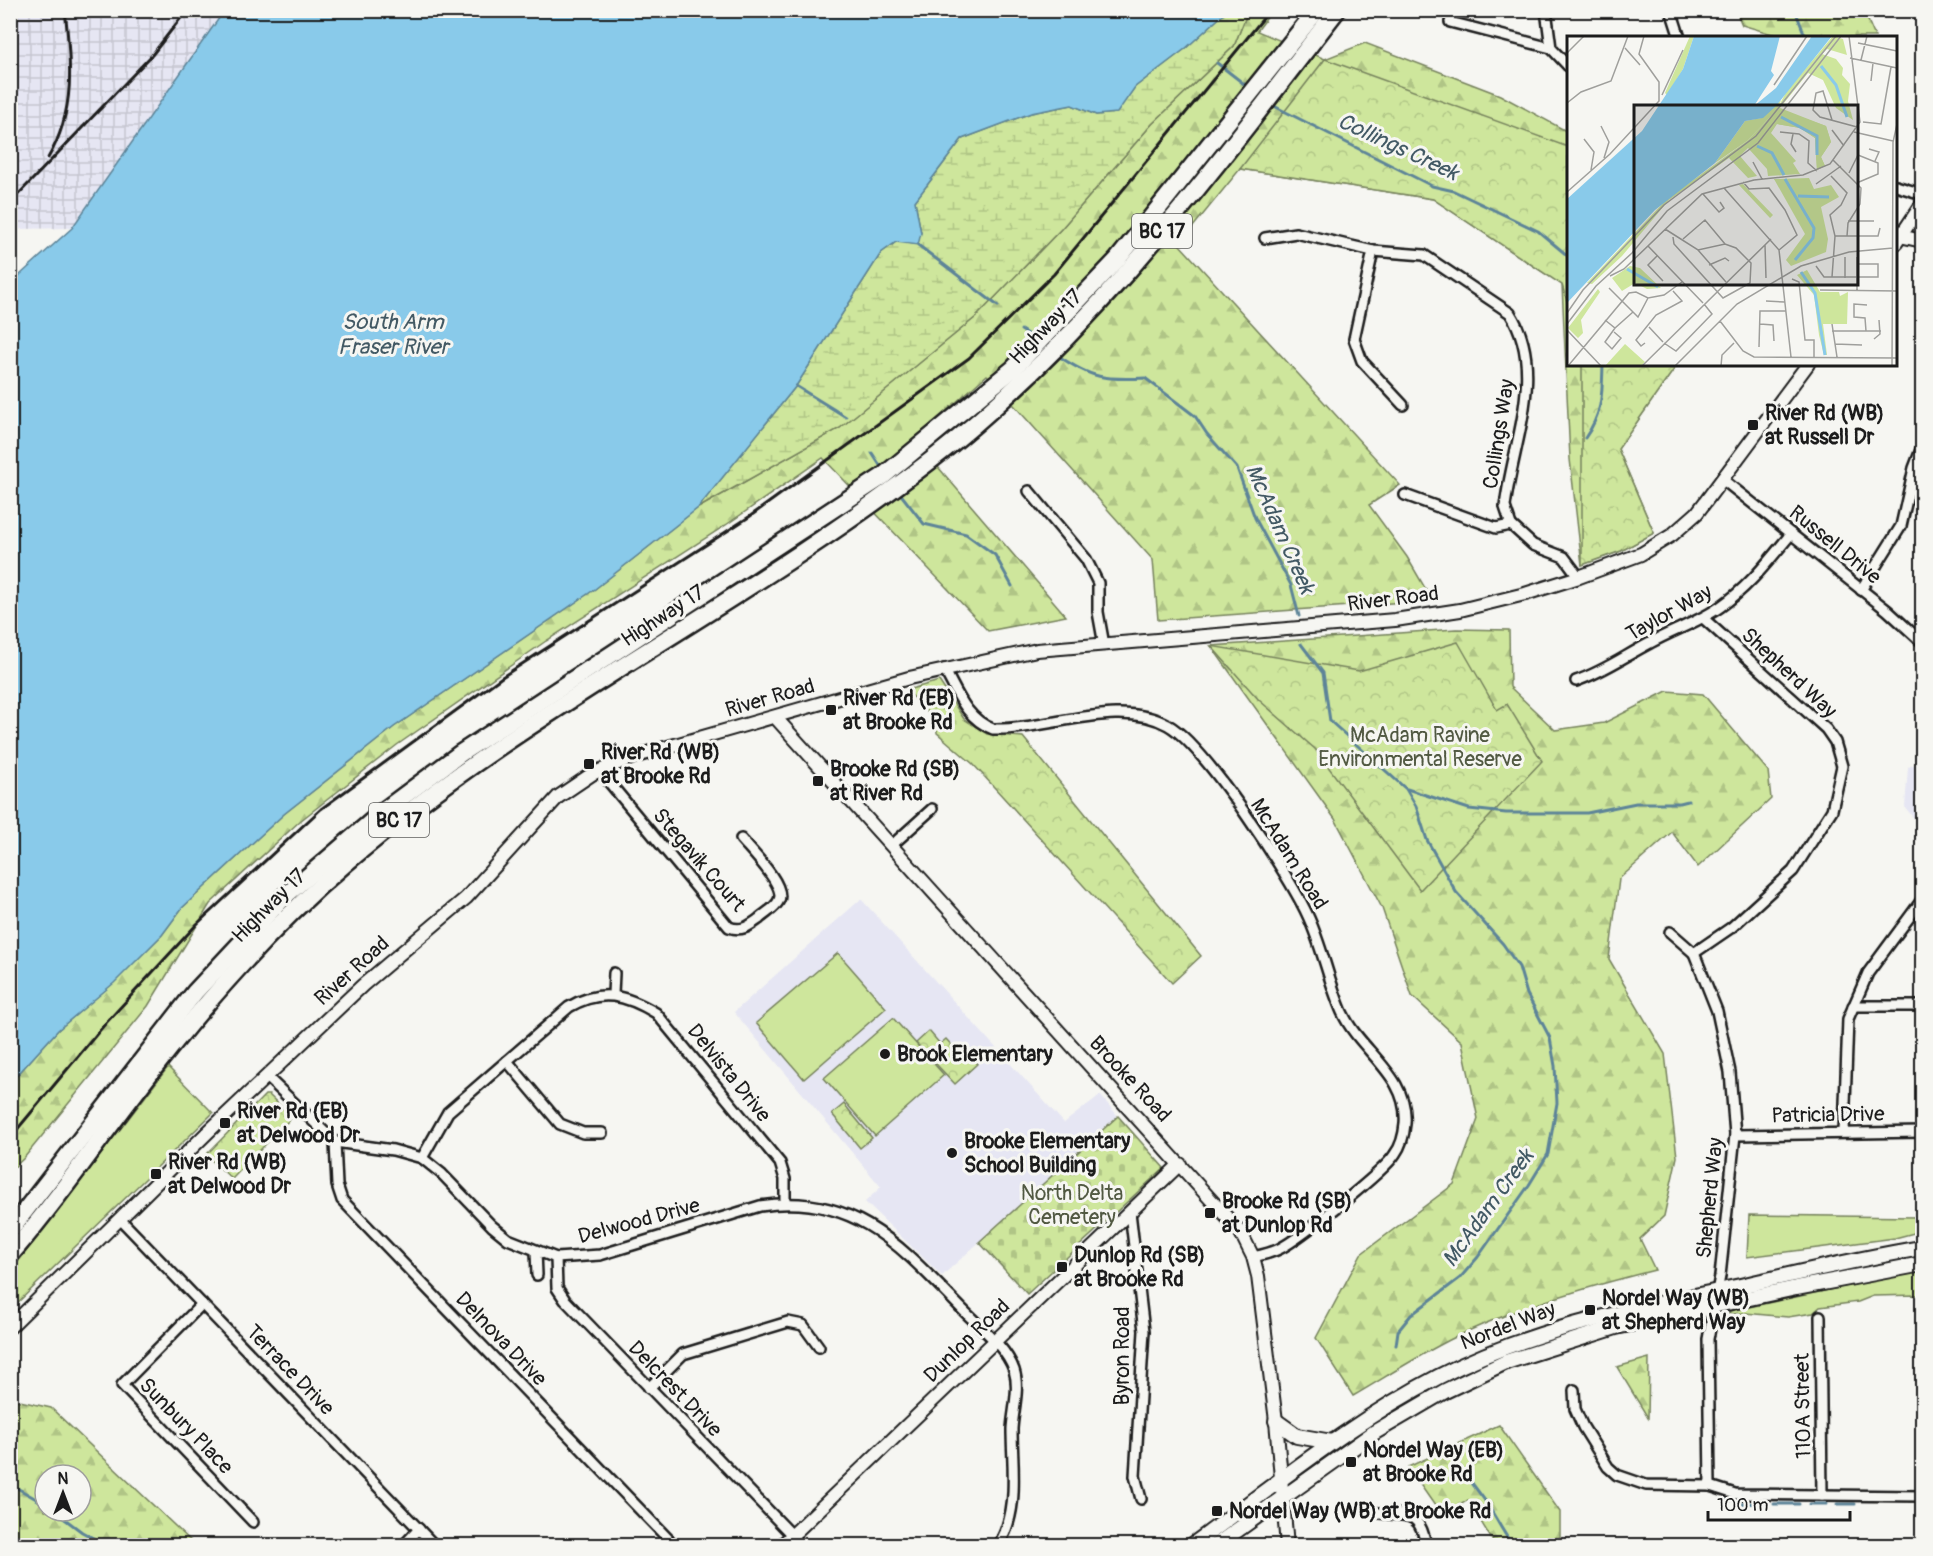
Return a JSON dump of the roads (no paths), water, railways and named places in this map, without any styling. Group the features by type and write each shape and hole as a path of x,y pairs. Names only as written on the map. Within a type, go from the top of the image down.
{"highway":[{"name":"Highway 17","path":"1283,67 1317,10"},
{"name":"Highway 17","path":"10,1254 207,1002 284,919 342,866 413,809 497,749 708,614 900,474 1074,332 1131,269 1283,67 1337,10"},
{"name":"Highway 17","path":"1019,375 1062,320 1240,122"},
{"name":"Highway 17","path":"10,1230 195,992 239,943 316,867 386,809 461,753 879,489"}],"main road":[{"name":"Nordel Way","path":"1191,1545 1332,1442 1411,1392 1498,1349 1572,1324 1859,1259 1923,1248"},
{"name":"Nordel Way","path":"1215,1545 1375,1432 1481,1373 1532,1352 1585,1335 1818,1283 1923,1264"},
{"path":"1276,1421 1297,1436 1332,1442"}],"street":[{"path":"1546,10 1551,48"},
{"path":"1671,10 1679,36"},
{"path":"1450,22 1551,48 1567,64"},
{"path":"1897,186 1923,194"},
{"path":"1923,204 1898,239 1923,242"},
{"name":"Collings Way","path":"1265,238 1296,233 1373,251 1425,255 1509,313 1519,327 1528,377 1505,507 1511,525"},
{"path":"1373,251 1354,339 1362,361 1403,405"},
{"name":"River Road","path":"10,1327 363,985 466,898 558,797 599,770 633,757 944,669 1037,650 1395,620 1470,607 1579,577 1641,554 1672,535 1697,513 1807,366"},
{"path":"1861,590 1901,526 1914,468 1923,447"},
{"name":"Russell Drive","path":"1722,479 1923,642"},
{"path":"1029,491 1086,559 1098,583 1098,612 1104,645"},
{"path":"1405,495 1496,528 1511,525 1533,545 1564,557 1579,577"},
{"name":"Taylor Way","path":"1576,681 1597,674 1670,632 1703,618 1720,607 1755,577 1791,534"},
{"name":"Shepherd Way","path":"1694,953 1732,927 1793,871 1832,810 1842,766 1835,742 1826,729 1703,618"},
{"name":"McAdam Road","path":"944,669 972,716 980,725 993,729 1122,715 1152,718 1167,724 1191,744 1226,788 1304,907 1343,1013 1395,1082 1403,1103 1405,1124 1400,1144 1386,1165 1280,1248 1253,1257"},
{"name":"Brooke Road","path":"775,717 1237,1227 1253,1257 1276,1421 1287,1545"},
{"name":"Stegavik Court","path":"599,770 729,927 736,929 748,927 778,903 781,897 778,884 741,839"},
{"path":"891,846 932,809"},
{"path":"1845,1132 1848,1019 1868,973 1923,900"},
{"name":"Shepherd Way","path":"1670,932 1694,953 1717,1011 1730,1072 1735,1135 1708,1358 1710,1486"},
{"path":"422,1158 448,1112 569,1007 593,996 613,994 614,973"},
{"name":"Delvista Drive","path":"613,994 636,1001 656,1013 780,1163 785,1179 785,1202"},
{"path":"1853,1006 1923,1006"},
{"path":"507,1061 560,1124 583,1133 602,1133"},
{"path":"267,1077 335,1142"},
{"name":"Patricia Drive","path":"1735,1135 1923,1132"},
{"name":"Delwood Drive","path":"335,1142 393,1150 422,1158 442,1174 492,1226 508,1239 556,1258 600,1255 760,1206 785,1202 828,1207 850,1215 885,1234 994,1342 1010,1361 1016,1383 1012,1429 1014,1493 1011,1513 998,1545"},
{"name":"Delnova Drive","path":"335,1142 337,1185 342,1200 675,1545"},
{"name":"Dunlop Road","path":"781,1545 1180,1164"},
{"name":"Byron Road","path":"1130,1212 1144,1331 1135,1476 1142,1500"},
{"name":"Terrace Drive","path":"120,1219 435,1545"},
{"path":"536,1251 537,1275"},
{"name":"Delcrest Drive","path":"556,1258 557,1288 565,1300 792,1535"},
{"name":"Sunbury Place","path":"202,1304 122,1386 253,1522"},
{"name":"110A Street","path":"1820,1316 1822,1495"},
{"path":"649,1388 683,1354 788,1322 803,1325 819,1347"},
{"path":"1574,1390 1575,1409 1613,1478 1646,1485 1710,1486 1736,1494 1923,1496"},
{"path":"1366,1510 1408,1515 1421,1524 1426,1545"},
{"path":"403,1545 419,1529"}],"water":[{"name":"South Arm Fraser River","path":"224,11 1227,11 1185,49 1135,87 1117,113 1096,115 1072,105 1031,113 962,139 915,201 921,233 918,245 896,242 881,253 796,386 698,508 595,589 394,727 284,814 182,908 162,935 114,983 58,1030 11,1082 11,283 72,228"}],"waterway":[{"path":"1795,10 1805,36"},
{"name":"Collings Creek","path":"1217,63 1248,87"},
{"name":"Collings Creek","path":"1272,105 1432,186 1454,191 1538,231 1567,255"},
{"name":"McAdam Creek","path":"918,245 998,306"},
{"name":"McAdam Creek","path":"1021,330 1035,339"},
{"name":"McAdam Creek","path":"1057,355 1080,369 1099,376 1119,379 1145,378 1195,416 1207,434 1237,468 1255,518 1291,585 1299,616"},
{"name":"Collings Creek","path":"1585,438 1598,411 1602,394 1603,366"},
{"path":"796,386 846,417"},
{"path":"872,453 883,470"},
{"path":"899,492 924,524 966,534 995,555 1012,586"},
{"name":"McAdam Creek","path":"1301,644 1323,673 1330,721 1406,789 1416,806 1427,840 1456,892 1503,944 1519,967 1527,994 1550,1038 1555,1066 1557,1103 1548,1154 1478,1257 1460,1278 1411,1315 1398,1331 1396,1345"},
{"path":"1407,789 1469,809 1506,813 1587,813 1636,803 1688,801"},
{"name":"McAdam Creek","path":"1445,1444 1486,1502 1513,1546"},
{"path":"10,1484 33,1497"},
{"path":"1724,1500 1730,1501"},
{"path":"1739,1503 1767,1504"},
{"path":"1774,1504 1799,1504"},
{"path":"1809,1504 1827,1504"},
{"path":"1837,1504 1855,1504"},
{"path":"70,1523 108,1546"}],"railway":[{"path":"48,158 57,140 67,104 70,67 65,10"},
{"path":"10,203 152,55 187,10"},
{"path":"10,1138 105,1024 197,924 321,809 502,677 749,517 969,358 1054,274 1270,10"}],"place":[{"name":"River Rd (WB) at Russell Dr","path":"1753,425"},
{"name":"River Rd (EB) at Brooke Rd","path":"831,710"},
{"name":"River Rd (WB) at Brooke Rd","path":"589,764"},
{"name":"Brooke Rd (SB) at River Rd","path":"818,781"},
{"name":"Brook Elementary","path":"885,1054"},
{"name":"River Rd (EB) at Delwood Dr","path":"225,1123"},
{"name":"Brooke Elementary School Building","path":"952,1153"},
{"name":"River Rd (WB) at Delwood Dr","path":"156,1174"},
{"name":"Brooke Rd (SB) at Dunlop Rd","path":"1210,1213"},
{"name":"Dunlop Rd (SB) at Brooke Rd","path":"1062,1267"},
{"name":"Nordel Way (WB) at Shepherd Way","path":"1590,1310"},
{"name":"Nordel Way (EB) at Brooke Rd","path":"1351,1462"},
{"name":"Nordel Way (WB) at Brooke Rd","path":"1217,1511"}],"park label":[{"name":"McAdam Ravine Environmental Reserve","path":"1420,747"},
{"name":"North Delta Cemetery","path":"1072,1205"}]}
